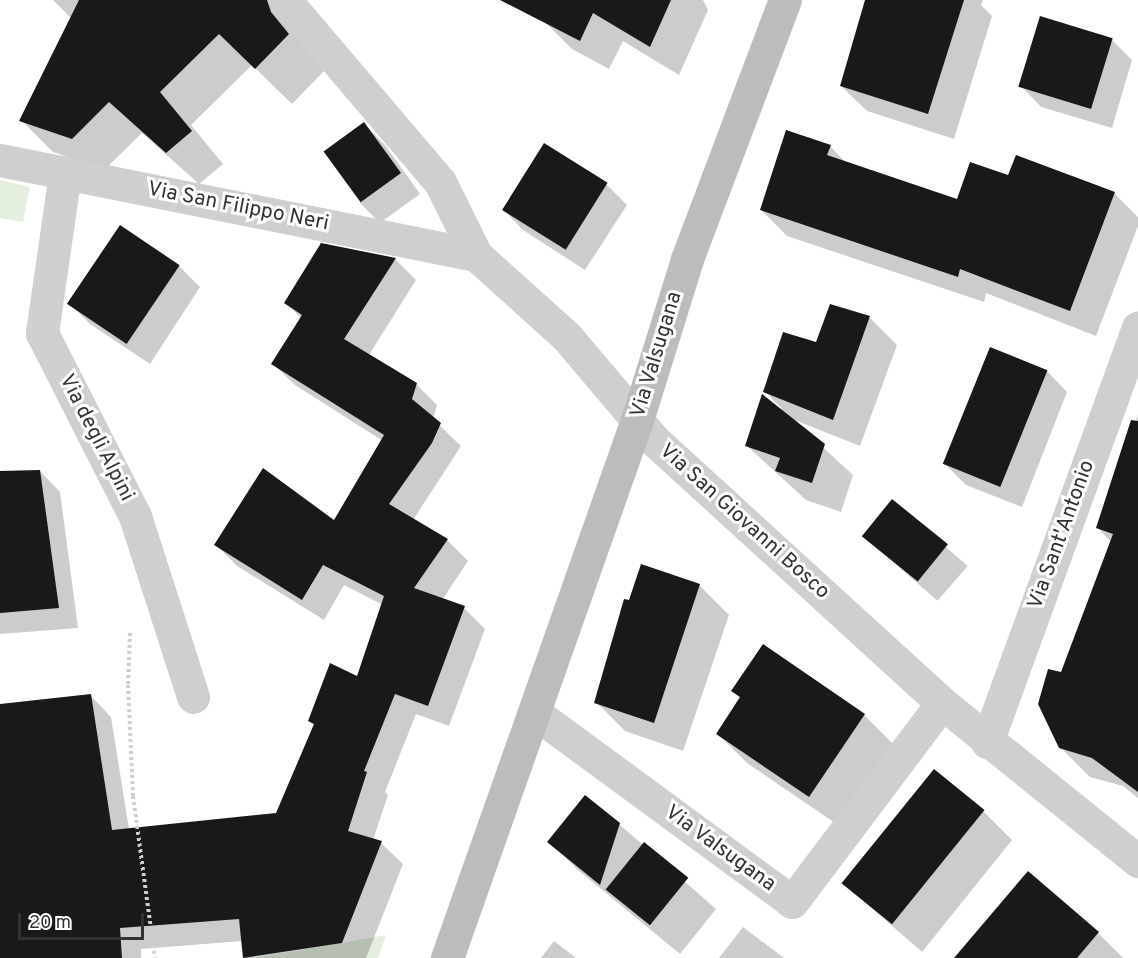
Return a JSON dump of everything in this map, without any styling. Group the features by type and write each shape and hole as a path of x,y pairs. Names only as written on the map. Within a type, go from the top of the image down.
{"main road":[{"name":"Via Valsugana","path":"447,958 637,420 687,259 785,0"}],"street":[{"name":"Via San Giovanni Bosco","path":"285,0 440,182 476,255 567,337 655,441 942,703 987,742 1138,861"},
{"name":"Via San Filippo Neri","path":"0,160 476,255"},
{"name":"Via degli Alpini","path":"65,174 42,333 135,516 193,698"},
{"name":"Via Sant'Antonio","path":"987,742 1138,328"},
{"name":"Via Valsugana","path":"535,713 792,902 942,703"}],"path":[{"path":"130,629 128,685 133,796 155,958"}],"green space":[{"path":"0,180 30,187 23,222 0,218"},
{"path":"386,935 378,958 254,958 342,943"}],"building":[{"path":"79,0 267,0 271,12 289,34 255,69 219,34 160,92 192,131 166,153 109,102 72,139 19,121"},
{"path":"500,0 671,0 650,47 593,13 580,41"},
{"path":"865,0 964,0 928,114 840,86"},
{"path":"1040,16 1113,38 1091,109 1018,87"},
{"path":"364,122 401,173 361,202 324,151"},
{"path":"786,130 831,145 827,155 957,199 970,162 1008,175 1016,155 1115,192 1070,311 960,269 958,277 760,210"},
{"path":"544,143 608,183 566,250 502,210"},
{"path":"120,225 180,265 127,344 67,304"},
{"path":"321,243 396,258 344,339 417,383 412,399 441,423 432,443 389,504 448,539 414,588 465,606 428,706 395,694 364,771 367,772 348,831 382,841 342,943 243,958 239,919 120,928 122,958 0,958 0,704 91,694 112,830 276,813 314,724 308,721 330,663 357,676 384,596 323,565 302,600 214,545 263,468 334,520 384,435 271,364 302,315 284,303"},
{"path":"830,304 870,316 833,420 763,392 783,332 816,342"},
{"path":"990,347 1047,370 1000,487 943,464"},
{"path":"762,394 825,444 812,483 775,471 780,458 745,446"},
{"path":"1131,420 1138,421 1138,792 1092,758 1059,748 1038,704 1048,669 1061,672 1113,534 1096,528"},
{"path":"40,470 59,608 0,613 0,471"},
{"path":"892,499 948,544 918,582 862,536"},
{"path":"641,564 700,584 654,723 594,703 624,599 629,600"},
{"path":"763,644 865,714 809,797 716,734 740,697 731,691"},
{"path":"934,769 985,810 892,924 841,883"},
{"path":"585,795 620,823 600,885 547,842"},
{"path":"644,842 688,878 650,925 606,889"},
{"path":"1028,871 1099,932 1077,958 954,958"}]}
